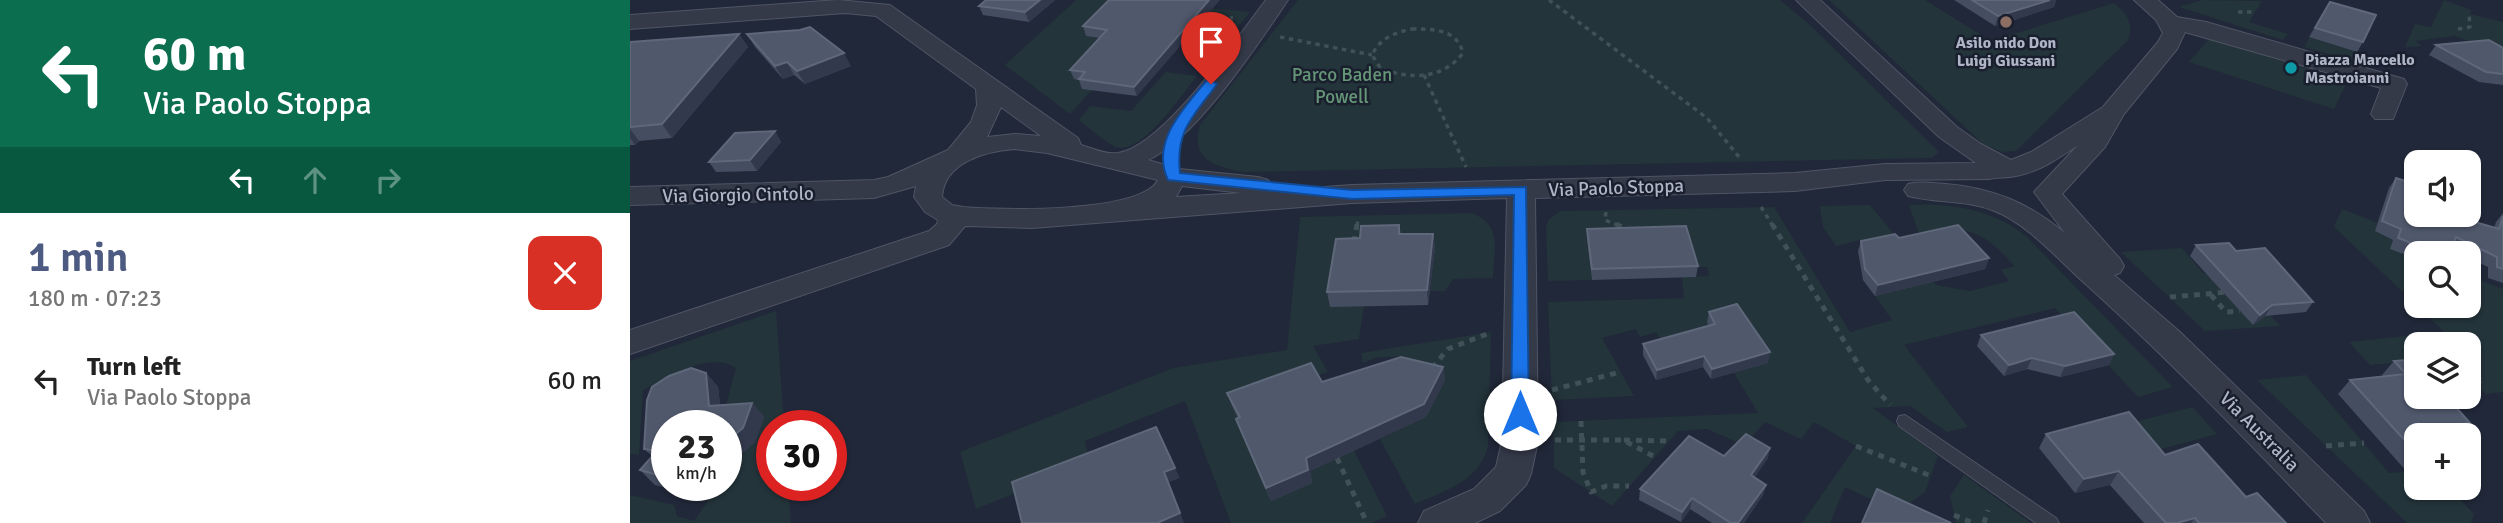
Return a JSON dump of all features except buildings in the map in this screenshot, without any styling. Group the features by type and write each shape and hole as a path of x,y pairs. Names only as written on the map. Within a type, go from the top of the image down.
{"street":[{"path":"1114,163 1140,157 1177,126 1277,0"},
{"path":"1808,0 1993,172"},
{"path":"1795,182 1874,190 1937,191 2030,208 2046,201 2048,194 2096,141 2113,111 2169,44 2174,33 2171,23 2145,0"},
{"path":"630,22 845,6 882,10 1083,154"},
{"path":"2171,23 2198,27 2395,84 2384,114"},
{"path":"630,342 939,238 950,229 953,222 948,213 934,206 928,197 928,188 933,177 982,128 992,101 988,85"},
{"path":"1993,172 2040,158 2113,111"},
{"path":"897,254 1104,211 1161,196 1170,189 1171,155 1177,126"},
{"name":"Via Giorgio Cintolo","path":"630,196 846,192 896,184 990,144 1007,141 1039,142 1083,154"},
{"name":"Via Paolo Stoppa","path":"1083,154 1114,163 1161,170 1172,176 1356,205"},
{"path":"1795,182 1885,172 1993,172 2036,177 2169,340"},
{"path":"1993,172 1990,196 2034,222 2169,340"},
{"name":"Via Paolo Stoppa","path":"1104,211 1356,205 1521,190 1795,182"},
{"path":"1437,523 1487,500 1513,474 1520,442 1521,190"},
{"name":"Via Giorgio Cintolo","path":"846,192 948,213 1024,220 1073,216"},
{"name":"Via Australia","path":"2169,340 2351,523"}],"lane":[{"path":"1905,421 2050,523"}],"path":[{"path":"1549,0 1707,118 1720,135 1738,150 1747,184 1868,380 1905,421"},
{"path":"2458,29 2470,27 2469,14"},
{"path":"1203,15 1244,19"},
{"path":"1270,35 1372,55 1381,69 1408,76 1439,72 1459,59 1462,45 1456,38 1431,29 1405,30 1386,37 1377,44 1372,55"},
{"path":"1424,75 1466,168"},
{"path":"1352,253 1356,205"},
{"path":"1606,211 1605,220 1631,230 1633,238"},
{"path":"2170,297 2235,292"},
{"path":"2210,294 2226,312 2240,311"},
{"path":"1429,376 1437,357 1444,352 1491,332"},
{"path":"1552,390 1620,372"},
{"path":"1581,421 1583,472 1591,492 1606,486 1629,486"},
{"path":"1554,440 1668,441"},
{"path":"1623,440 1655,457"},
{"path":"2326,446 2364,443"},
{"path":"1856,446 1931,476"},
{"path":"1336,458 1367,523"},
{"path":"1954,515 1973,523"}],"green space":[{"path":"1076,0 1131,0 1250,12 1223,45 1183,40 1108,39 1083,88 1092,90 1070,114 1005,65"},
{"name":"Parco Baden Powell","path":"1298,0 1780,0 1810,25 1939,152 1931,158 1243,172 1214,164 1202,154 1199,146 1200,125"},
{"path":"1829,0 1925,0 1991,41 2114,3 2128,19 2130,34 2128,40 2016,151 2002,152 1983,144"},
{"path":"2202,0 2262,1 2249,22 2288,34 2283,40 2179,7"},
{"path":"2444,0 2471,10 2470,14 2503,22 2503,54 2455,36 2416,41 2422,46 2405,47 2415,24 2431,27"},
{"path":"2312,33 2321,41 2357,52 2353,61 2304,47"},
{"path":"2210,38 2335,78 2345,86 2334,109 2189,62"},
{"path":"1166,72 1197,76 1160,123 1136,143 1124,147 1114,146 1079,120 1090,106 1131,111"},
{"path":"1870,205 1936,285 1970,291 2009,281 2001,270 2014,266 1992,244 1973,233 1950,230 1919,234 1909,205 1941,205 1971,210 1999,219 2013,227 2026,236 2173,387 2138,397 2055,308 1904,345 1968,427 1947,432 1910,406 1873,408 1938,456 1925,492 1898,512 1845,487 1830,523 1802,523 1856,446 1814,422 1801,439 1765,422 1744,445 1707,429 1678,431 1612,506 1554,468 1553,422 1758,413 1734,373 1768,363 1713,334 1666,348 1656,332 1640,337 1636,329 1602,338 1634,396 1552,400 1548,302 1684,298 1682,277 1709,276 1707,267 1682,268 1588,239 1592,280 1548,281 1546,226 1549,219 1561,211 1774,207 1850,332 1892,320 1875,296 1926,283 1867,250 1860,240 1836,246 1823,227 1820,206"},
{"path":"2342,209 2378,223 2375,231 2393,240 2391,249 2404,254 2404,293 2334,227"},
{"path":"1472,213 1489,224 1493,231 1493,278 1453,279 1445,291 1430,291 1435,249 1330,306 1364,306 1359,339 1313,346 1328,372 1315,376 1310,471 1336,459 1336,415 1387,516 1372,523 1231,523 1185,401 1085,441 1090,463 976,509 960,452 1173,368 1287,350 1300,217"},
{"path":"2182,248 2203,273 2231,272 2280,326 2205,331 2121,252"},
{"path":"2481,281 2503,289 2503,392 2486,394 2481,389 2481,332 2444,332 2430,318 2481,318"},
{"path":"776,311 783,410 756,410 756,501 789,501 791,523 630,523 630,495 674,505 677,516 694,521 708,501 742,501 742,454 755,442 742,433 742,410 725,410 736,368 726,363 714,362 676,373 643,390 639,455 630,454 630,361"},
{"path":"1491,332 1488,447 1483,459 1459,484 1415,504 1380,439 1426,417 1431,407 1426,394 1443,387 1437,378 1403,370 1405,356 1375,358 1363,363 1361,353"},
{"path":"2404,336 2404,362 2370,365 2349,342"},
{"path":"2306,375 2389,473 2404,472 2404,500 2461,500 2474,514 2471,523 2407,523 2257,380"},
{"path":"2192,407 2217,434 2143,454 2120,426"},
{"path":"1964,475 2031,523 1956,523 1950,496"}],"place":[{"name":"Asilo nido Don Luigi Giussani","path":"2006,22"},
{"name":"Piazza Marcello Mastroianni","path":"2291,68"}],"route":[{"path":"1211,84 1177,126 1172,142 1173,177 1352,194 1521,190 1520,414"}]}
